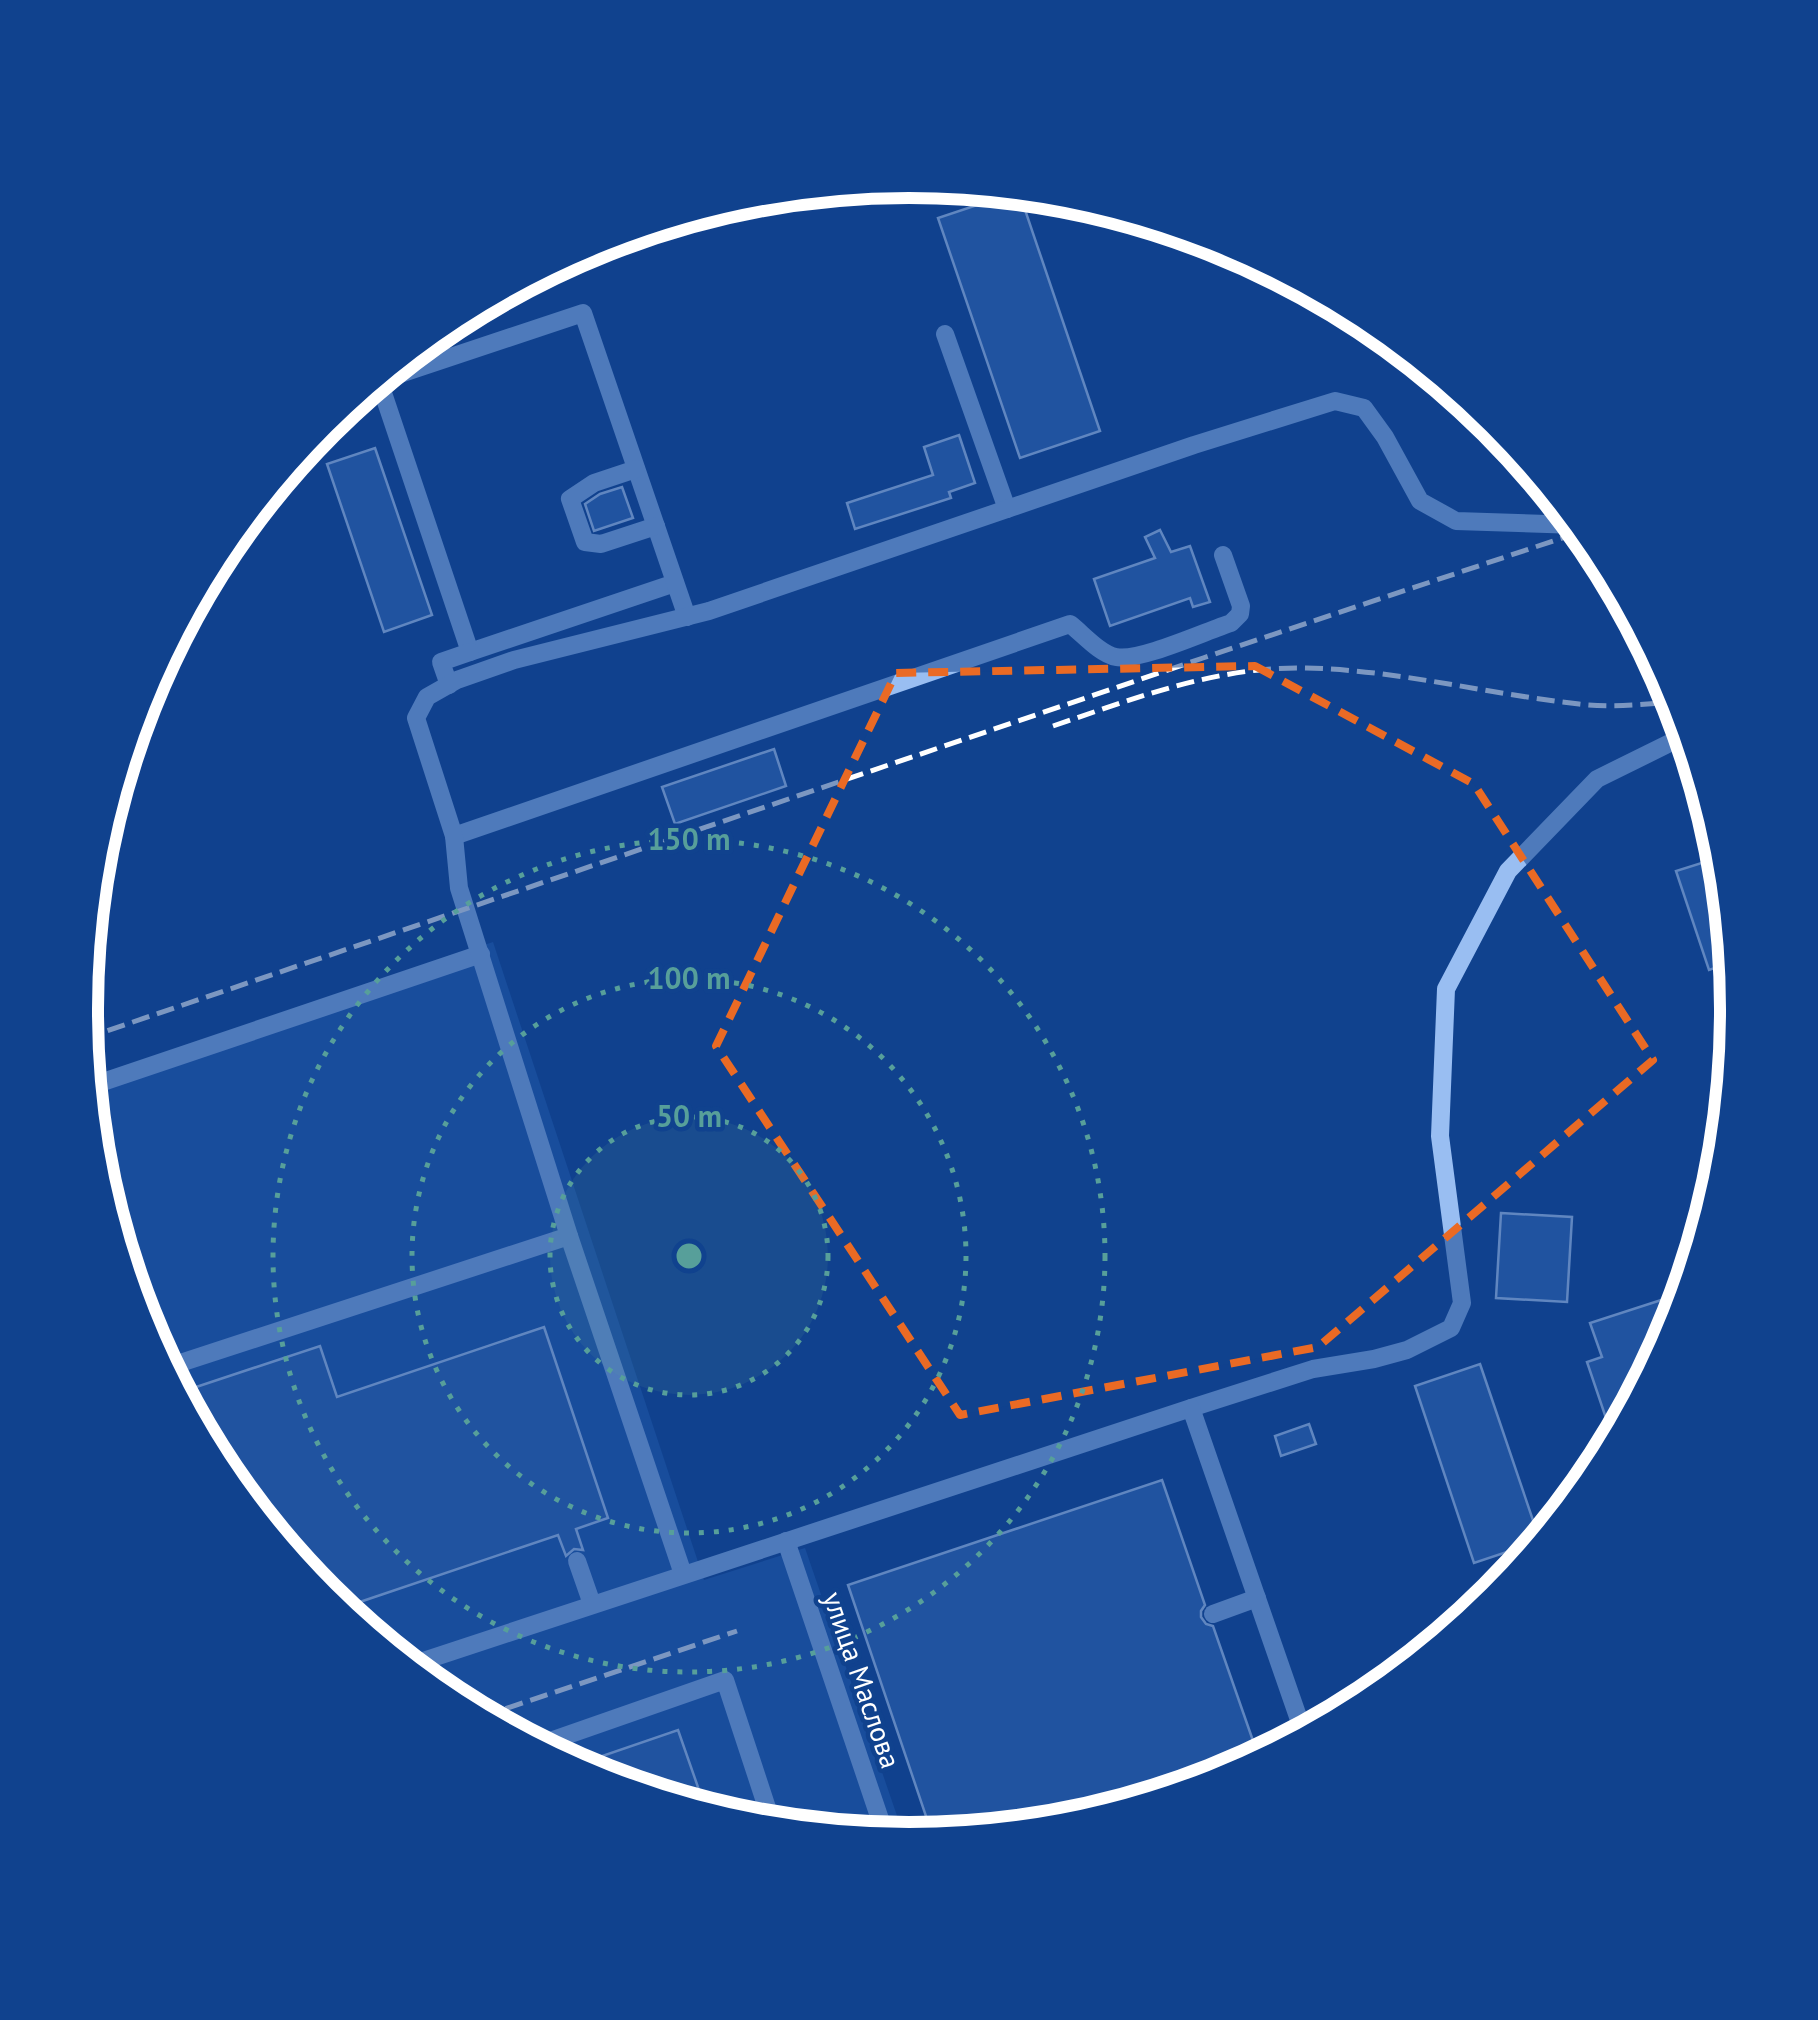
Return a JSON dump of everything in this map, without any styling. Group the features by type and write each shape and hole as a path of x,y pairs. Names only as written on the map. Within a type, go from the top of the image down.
{"lane":[{"path":"409,371 583,313 687,617"},
{"path":"946,334 1006,510"},
{"path":"380,395 470,652"},
{"path":"683,1574 569,1236 459,888 454,836 416,718 427,697 514,660 710,611 1194,445 1336,401 1364,408 1385,437 1420,501 1456,521 1559,524"},
{"path":"636,469 594,483 570,499 585,542 600,544 656,526"},
{"path":"454,836 1070,624 1111,656 1121,658 1231,622 1242,606 1223,555"},
{"path":"449,685 441,662 675,583"},
{"path":"424,1661 1313,1369 1374,1360 1406,1350 1451,1328 1462,1303 1440,1136 1446,989 1508,871 1596,779 1674,741"},
{"path":"101,1083 481,954"},
{"path":"179,1364 569,1236"},
{"path":"1191,1408 1300,1721"},
{"name":"улица Маслова","path":"786,1541 881,1821"},
{"path":"577,1562 592,1604"},
{"path":"1213,1614 1257,1598"},
{"path":"554,1740 725,1680 768,1809"}],"highlighted area":[{"path":"1255,666 1474,784 1653,1060 1318,1347 960,1415 716,1046 896,673"}],"shaded area":[{"path":"493,942 704,1580 805,1548 899,1822 803,1815 751,1806 699,1794 598,1760 503,1713 458,1685 415,1654 335,1584 265,1504 234,1461 181,1369 159,1321 125,1220 104,1116 100,1076"}],"building":[{"path":"985,202 1024,207 1100,431 1020,458 938,218"},
{"path":"959,435 975,483 949,492 951,498 855,529 847,503 933,475 924,447"},
{"path":"375,448 432,615 384,632 327,464"},
{"path":"622,487 633,518 594,531 585,504"},
{"path":"1160,530 1171,552 1190,546 1210,602 1193,607 1190,598 1110,626 1094,579 1155,558 1145,537"},
{"path":"774,749 786,786 675,824 662,787"},
{"path":"1707,861 1719,967 1709,970 1676,871"},
{"path":"1501,1213 1572,1217 1567,1302 1496,1298"},
{"path":"1667,1298 1637,1369 1608,1423 1587,1362 1602,1357 1590,1323"},
{"path":"544,1327 608,1518 576,1529 583,1550 574,1549 566,1556 558,1535 356,1603 265,1504 234,1461 191,1389 320,1346 337,1397"},
{"path":"1480,1364 1535,1526 1515,1549 1474,1563 1415,1386"},
{"path":"1309,1424 1316,1444 1281,1456 1275,1436"},
{"path":"1162,1480 1205,1605 1201,1617 1213,1626 1254,1744 1119,1794 1015,1815 928,1821 848,1585"},
{"path":"678,1730 701,1794 648,1778 595,1759"}],"railway":[{"path":"98,1034 1568,536"},
{"path":"1053,726 1177,686 1273,669 1375,673 1591,705 1660,703"},
{"path":"499,1711 737,1631"}]}
